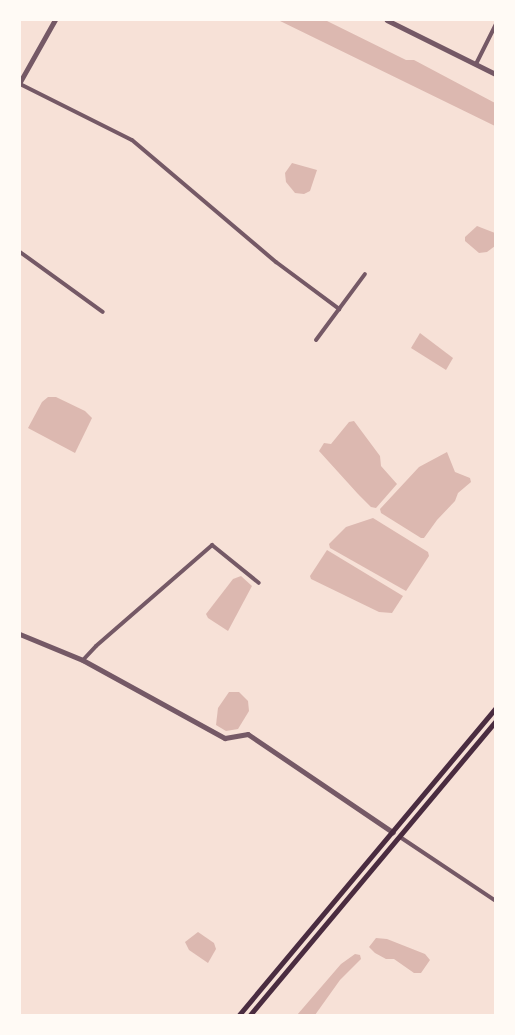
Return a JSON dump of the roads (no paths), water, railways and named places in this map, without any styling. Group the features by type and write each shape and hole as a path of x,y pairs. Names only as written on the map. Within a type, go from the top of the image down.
{"main road":[{"path":"238,1016 495,707"},
{"path":"249,1016 495,721"}],"street":[{"path":"55,20 20,83 132,140 276,262 339,309"},
{"path":"387,20 495,74"},
{"path":"476,64 495,24"},
{"path":"20,252 103,312"},
{"path":"316,340 365,274"},
{"path":"83,660 212,545 259,583"},
{"path":"20,634 83,660 225,738 248,734 393,832"},
{"path":"400,837 495,901"}]}
